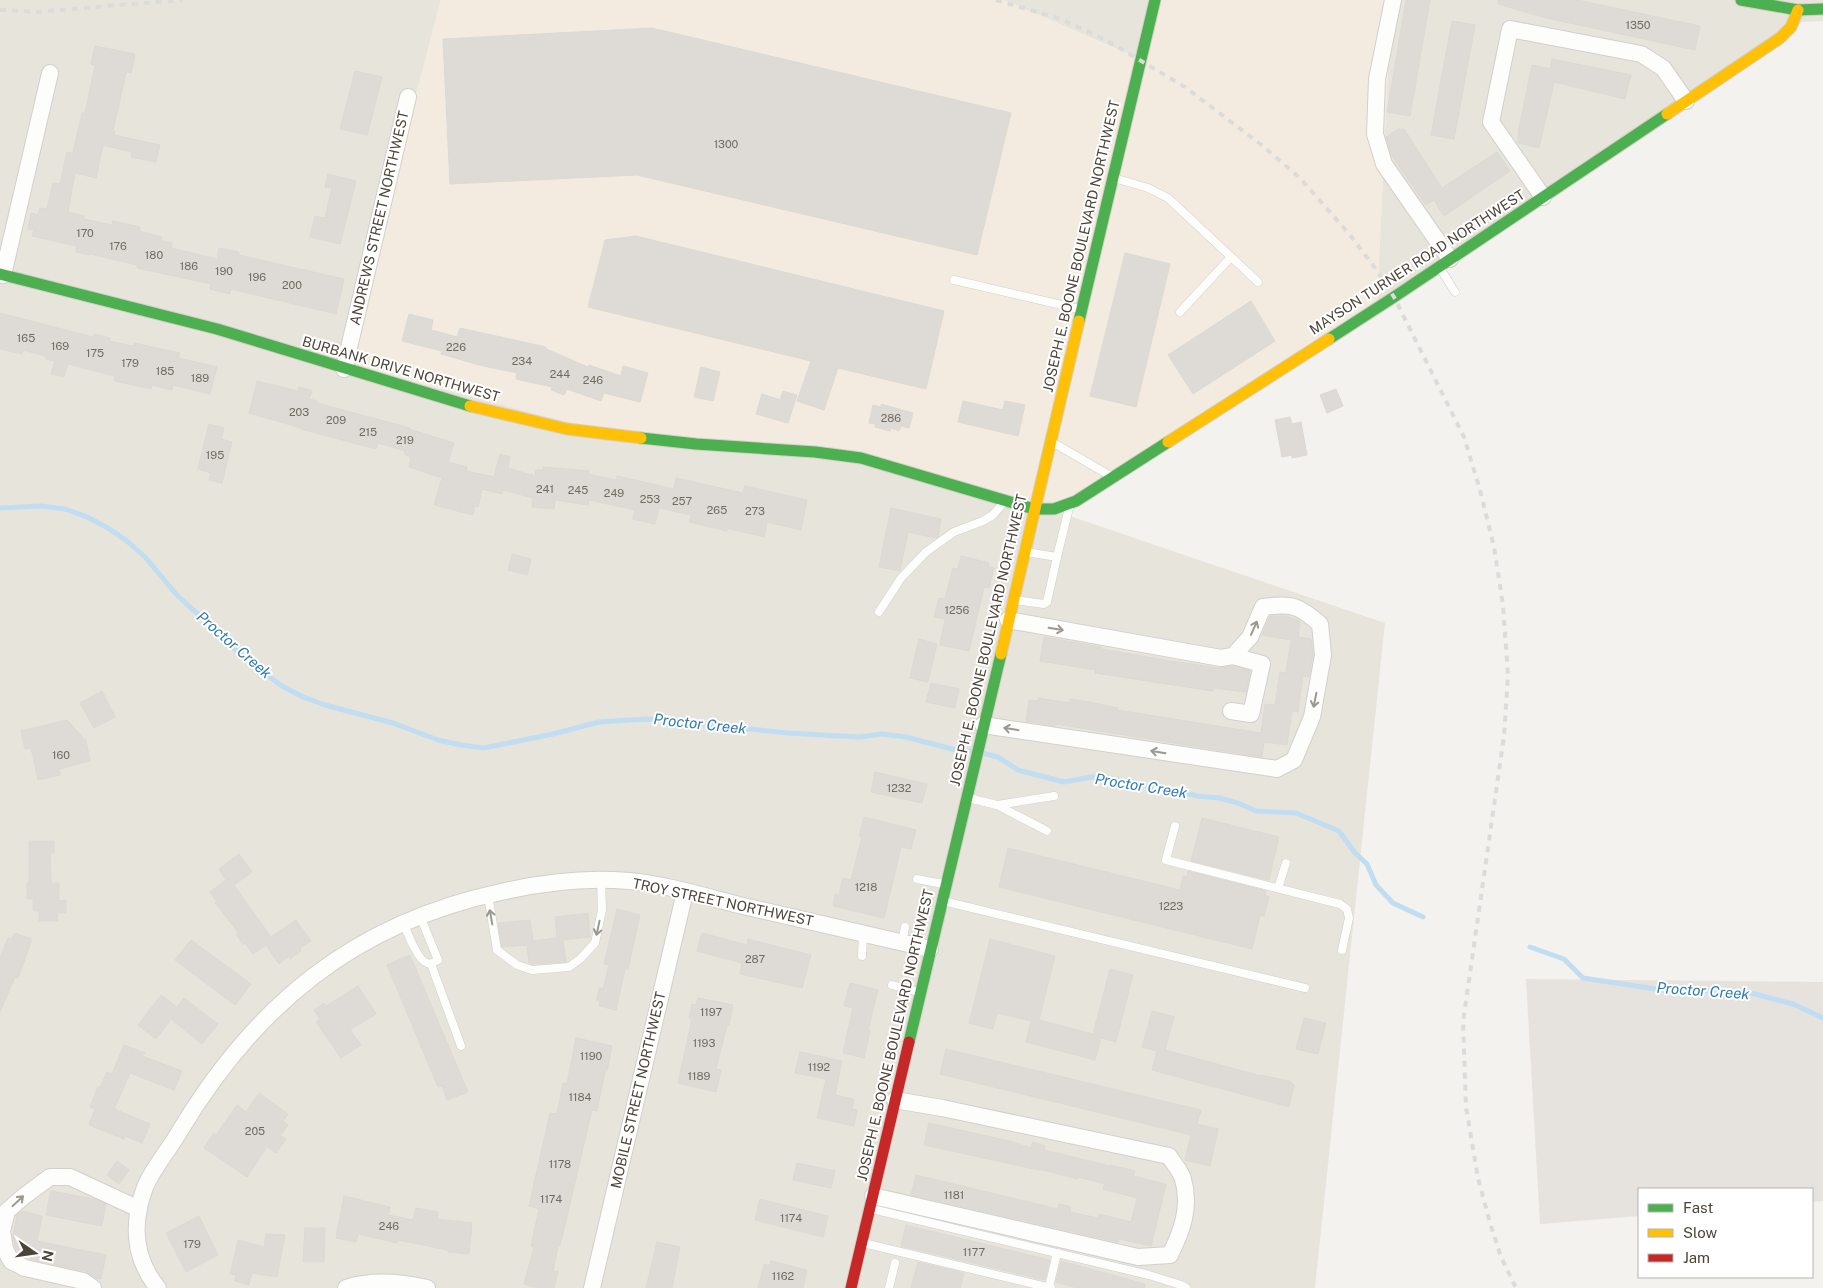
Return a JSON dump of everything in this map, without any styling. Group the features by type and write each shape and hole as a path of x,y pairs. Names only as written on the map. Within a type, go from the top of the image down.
{"street":[{"name":"JOSEPH E. BOONE BOULEVARD NORTHWEST","path":"851,1288 972,768 1155,0"},
{"path":"1393,0 1377,79 1375,134 1384,164 1444,263"},
{"path":"1741,0 1769,3 1798,10 1823,9"},
{"name":"MAYSON TURNER ROAD NORTHWEST","path":"1034,509 1054,509 1076,501 1444,263 1780,38 1791,27 1798,10"},
{"path":"1543,197 1491,122 1510,29 1641,54 1664,68 1686,100"},
{"path":"2,274 50,73"},
{"name":"ANDREWS STREET NORTHWEST","path":"344,369 408,97"},
{"name":"BURBANK DRIVE NORTHWEST","path":"2,274 217,330 460,404 568,429 696,444 815,452 861,458 1034,509"},
{"path":"981,732 1277,769 1294,760 1312,717 1323,655 1320,624 1303,610 1282,604 1263,607 1250,637 1233,656"},
{"path":"1008,620 1221,658 1233,656 1262,664 1251,714 1231,711"},
{"name":"TROY STREET NORTHWEST","path":"158,1288 142,1261 136,1242 136,1219 146,1185 188,1118 231,1057 272,1011 319,971 365,941 403,922 465,900 536,884 580,879 630,881 863,934 904,935 930,949"},
{"name":"MOBILE STREET NORTHWEST","path":"592,1288 685,892"},
{"path":"871,1202 1138,1258 1170,1256 1181,1233 1187,1207 1183,1178 1168,1156 895,1100"},
{"path":"93,1288 83,1281 25,1268 11,1260 5,1249 2,1231 7,1212 23,1197 50,1177 70,1177 139,1209"},
{"path":"346,1288 383,1282 410,1284 427,1288"}],"lane":[{"path":"1112,178 1148,188 1168,198 1258,282"},
{"path":"1180,312 1231,257"},
{"path":"1444,263 1456,292"},
{"path":"954,280 1081,310"},
{"path":"1050,441 1113,477"},
{"path":"879,612 901,578 926,552 954,532 984,521 993,515 1005,500"},
{"path":"1013,599 1044,604 1047,602 1070,503"},
{"path":"1024,551 1057,557"},
{"path":"997,805 1054,796"},
{"path":"966,797 997,805 1047,831"},
{"path":"1175,826 1166,860 1340,904 1347,909 1350,918 1342,950"},
{"path":"1278,888 1286,862"},
{"path":"918,879 945,885"},
{"path":"488,894 497,950 517,965 532,970 569,966 580,960 595,943 602,910 601,880"},
{"path":"942,901 1305,988"},
{"path":"403,922 420,959 425,963 431,964 438,960 420,915"},
{"path":"862,956 863,934"},
{"path":"431,964 461,1046"},
{"path":"892,985 920,993"},
{"path":"871,1202 1057,1253 1149,1275 1186,1288"},
{"path":"862,1242 1050,1288 1057,1253"},
{"path":"889,1288 895,1263"}],"shaded area":[{"path":"0,0 441,0 345,364 838,454 1052,510 1385,623 1315,1288 0,1288"},
{"path":"441,0 1004,0 1144,61 1159,0 1391,0 1377,306 1052,510 838,454 594,429 345,364"},
{"path":"1004,0 1159,0 1145,61"},
{"path":"1391,0 1823,0 1823,21 1802,22 1377,306"},
{"path":"1526,979 1823,982 1823,1201 1813,1202 1813,1188 1638,1188 1638,1216 1540,1224"}],"building":[{"path":"1406,0 1430,0 1410,116 1387,112"},
{"path":"1498,0 1577,0 1700,26 1695,50 1542,17 1498,4"},
{"path":"1452,21 1475,25 1454,139 1431,135"},
{"path":"652,28 1011,113 977,255 637,175 450,184 443,39"},
{"path":"95,46 135,54 131,73 126,72 113,131 115,131 114,135 160,145 156,162 131,157 132,152 103,145 96,178 75,173 68,212 84,216 84,219 112,225 113,221 140,227 139,231 162,237 161,241 172,243 171,248 217,259 219,248 239,252 239,255 344,279 336,314 231,289 230,294 210,289 211,284 76,252 77,246 32,236 34,230 28,229 31,213 38,215 40,208 47,209 53,183 60,184 67,152 73,153 82,113 85,113 95,65 91,64"},
{"path":"1552,59 1631,75 1625,99 1554,82 1539,148 1518,143 1519,128 1532,65 1550,69"},
{"path":"355,71 382,77 367,135 340,129"},
{"path":"1399,129 1404,129 1442,188 1497,152 1510,171 1444,216 1434,200 1426,205 1392,156 1386,137"},
{"path":"328,174 356,181 340,244 310,237 315,216 325,218 332,188 325,187"},
{"path":"636,236 944,311 926,389 838,368 824,410 797,401 811,361 588,307 605,240"},
{"path":"1125,253 1170,264 1136,407 1090,396"},
{"path":"1251,301 1275,341 1193,394 1168,355"},
{"path":"0,313 93,337 94,334 110,338 109,341 133,346 134,343 180,353 178,358 217,367 210,394 173,385 172,390 152,385 151,389 114,381 115,376 68,364 64,377 51,374 55,361 46,359 46,356 23,350 22,354 0,349"},
{"path":"409,314 433,320 431,330 457,337 460,328 546,347 546,349 588,367 589,365 621,376 623,366 648,373 640,402 604,393 601,401 567,389 564,395 551,390 552,387 516,379 517,373 483,366 441,354 442,351 402,341"},
{"path":"701,367 720,372 713,401 694,397"},
{"path":"257,381 298,391 299,387 312,391 309,399 317,401 317,403 410,428 454,443 448,462 467,467 466,471 494,477 500,454 510,457 508,468 535,476 536,470 543,470 543,467 589,471 588,474 616,480 617,476 674,489 676,478 743,493 745,486 807,500 801,530 767,522 764,537 727,528 727,531 689,522 691,515 659,508 655,524 633,519 635,510 589,500 588,505 555,500 554,509 532,507 533,498 503,490 502,494 482,489 478,507 475,506 473,515 434,505 442,478 409,467 411,457 404,454 405,451 378,443 376,449 249,413"},
{"path":"1336,389 1343,406 1327,413 1320,395"},
{"path":"783,391 797,395 788,423 756,414 762,394 780,400"},
{"path":"963,401 1003,410 1005,401 1025,405 1018,436 958,422"},
{"path":"881,404 913,413 909,428 901,426 899,431 891,428 890,431 875,427 875,424 869,423 873,405 881,407"},
{"path":"1290,417 1292,424 1301,422 1307,455 1292,458 1292,455 1282,457 1275,420"},
{"path":"209,424 224,428 221,439 232,442 222,483 209,480 211,473 198,469"},
{"path":"891,508 941,519 938,537 936,538 908,532 900,571 879,567"},
{"path":"512,554 531,559 527,575 508,570"},
{"path":"961,556 989,563 988,566 994,568 989,588 984,587 969,651 940,645 945,619 934,617 939,598 945,599 953,568 958,569"},
{"path":"1270,616 1286,616 1300,621 1298,637 1311,639 1313,654 1309,677 1303,676 1298,712 1292,711 1287,745 1264,742 1262,757 1056,724 1056,726 1026,721 1029,700 1038,701 1038,698 1069,703 1070,699 1118,708 1117,710 1261,733 1265,704 1275,705 1280,672 1286,673 1291,640 1262,635"},
{"path":"1044,637 1171,661 1219,668 1232,666 1250,671 1246,692 1214,688 1213,691 1095,673 1096,670 1040,661"},
{"path":"919,639 937,644 928,682 910,678"},
{"path":"931,683 959,689 955,708 926,702"},
{"path":"102,691 115,717 94,728 80,703"},
{"path":"67,720 86,741 90,761 59,769 60,775 38,780 31,748 25,749 21,731"},
{"path":"875,772 927,784 922,803 871,792"},
{"path":"864,817 916,830 911,849 901,847 884,918 833,906 835,894 839,895 843,878 851,880 862,837 859,836"},
{"path":"1202,818 1279,837 1269,880 1191,861"},
{"path":"29,841 54,841 54,853 50,853 51,883 59,883 59,901 66,900 66,913 57,913 58,921 39,921 39,911 33,911 33,899 27,899"},
{"path":"1008,848 1180,890 1183,876 1187,877 1188,871 1266,891 1265,896 1269,897 1264,916 1260,915 1252,949 999,887"},
{"path":"239,854 252,872 234,885 271,937 296,920 311,941 300,948 301,951 290,959 289,956 279,964 266,945 253,954 245,943 243,945 236,934 238,932 215,903 217,902 210,892 226,880 219,869"},
{"path":"617,909 640,915 628,969 625,969 616,1010 599,1006 600,1001 597,1000 599,988 603,989 609,965 604,964"},
{"path":"588,913 590,937 563,940 566,962 533,964 529,963 527,945 502,947 498,923 530,920 533,941 557,938 555,917"},
{"path":"14,933 32,939 18,978 15,977 0,1012 0,958 8,938 12,939"},
{"path":"702,933 747,945 748,939 811,955 802,988 740,974 742,963 697,951"},
{"path":"990,939 1055,956 1039,1020 1093,1034 1110,969 1133,975 1116,1042 1101,1038 1095,1060 1026,1042 1031,1021 997,1013 993,1029 969,1023"},
{"path":"191,940 251,984 235,1005 175,960"},
{"path":"410,955 468,1092 447,1100 442,1086 438,1087 387,965"},
{"path":"850,983 878,990 868,1031 870,1031 864,1058 843,1053 853,1008 844,1006"},
{"path":"358,986 376,1014 350,1030 361,1045 341,1058 316,1022 320,1019 314,1010 324,1003 326,1006"},
{"path":"161,995 177,1007 184,998 218,1024 202,1044 171,1019 156,1039 138,1025"},
{"path":"698,998 733,1005 716,1069 721,1070 716,1092 678,1083 692,1019 689,1018 692,1004 696,1005"},
{"path":"1152,1011 1174,1017 1165,1050 1261,1076 1289,1081 1294,1085 1289,1107 1152,1070 1157,1051 1142,1047"},
{"path":"1304,1018 1326,1023 1318,1054 1296,1049"},
{"path":"576,1038 612,1046 597,1111 592,1110 560,1246 558,1246 553,1271 558,1272 554,1288 538,1288 524,1284 534,1247 531,1246 539,1209 529,1206 550,1113 557,1114 563,1083 567,1084"},
{"path":"124,1045 145,1053 142,1056 182,1071 174,1090 130,1073 114,1109 150,1124 142,1143 125,1136 124,1139 89,1125 95,1109 90,1107 98,1087 100,1088 107,1072 112,1074"},
{"path":"946,1049 1201,1110 1197,1124 1218,1129 1210,1166 1185,1160 1191,1135 940,1074"},
{"path":"800,1052 842,1061 835,1095 854,1099 852,1109 857,1110 854,1126 817,1118 826,1079 795,1073"},
{"path":"259,1093 288,1114 283,1121 288,1125 280,1136 286,1139 276,1153 267,1147 247,1177 204,1148 214,1133 216,1135 237,1105 246,1112"},
{"path":"929,1123 1009,1141 1031,1148 1033,1142 1045,1146 1044,1150 1135,1171 1133,1176 1166,1184 1151,1246 1119,1239 1118,1242 911,1195 916,1175 1058,1209 1059,1204 1071,1207 1070,1212 1098,1218 1099,1214 1131,1222 1137,1198 1103,1189 1105,1184 1078,1177 1078,1179 924,1145"},
{"path":"117,1161 129,1170 119,1184 107,1175"},
{"path":"797,1163 835,1171 831,1188 793,1180"},
{"path":"51,1191 94,1199 106,1204 102,1226 46,1215"},
{"path":"344,1196 390,1207 388,1215 413,1220 416,1208 438,1212 437,1219 472,1223 469,1254 448,1252 448,1250 398,1240 397,1243 358,1234 356,1242 336,1238"},
{"path":"760,1199 828,1216 823,1237 755,1220"},
{"path":"22,1211 42,1216 37,1241 106,1255 101,1279 85,1271 30,1259 32,1252 16,1249 13,1237 17,1215"},
{"path":"199,1216 218,1255 186,1272 166,1233"},
{"path":"906,1225 1050,1260 1045,1280 901,1246"},
{"path":"305,1228 325,1228 324,1262 303,1262"},
{"path":"266,1234 285,1235 277,1277 252,1273 249,1285 235,1281 236,1275 230,1274 238,1240 264,1247"},
{"path":"657,1242 680,1247 672,1288 646,1288"},
{"path":"771,1261 807,1270 803,1288 758,1288 764,1264 769,1266"},
{"path":"1061,1261 1145,1284 1145,1288 1077,1288 1056,1282"},
{"path":"918,1262 964,1273 960,1288 911,1288"}],"waterway":[{"name":"Proctor Creek","path":"0,508 41,506 65,509 87,517 108,528 145,557 176,594 244,658 282,686 303,697 325,705 393,723 438,740 484,748 553,734 599,722 647,719 787,733 859,737 882,734 906,737 952,749 971,751"},
{"name":"Proctor Creek","path":"982,753 998,757 1018,770 1064,782 1092,777 1111,779 1133,782 1163,790 1180,791 1197,796 1219,798 1238,803 1256,811 1296,813 1339,831 1355,853 1367,864 1376,885 1393,903 1423,917"},
{"name":"Proctor Creek","path":"1530,947 1564,959 1583,978 1676,992 1724,990 1747,992 1793,1004 1823,1018"}],"railway":[{"path":"0,10 35,12 182,0"},
{"path":"996,0 1061,19 1104,39 1185,87 1259,143 1300,178 1350,235 1394,297 1464,437 1494,547 1503,605 1508,675 1504,736 1463,1022 1466,1107 1478,1178 1490,1223 1501,1257 1516,1288"}],"traffic: fast":[{"path":"1079,321 1155,0"},
{"path":"1741,0 1798,10 1823,9"},
{"path":"1329,339 1667,114"},
{"path":"0,274 217,329 470,406"},
{"path":"641,438 696,444 815,452 861,458 1034,509 1054,509 1076,501 1168,442"},
{"path":"909,1042 1001,654"}],"traffic: slow":[{"path":"1667,114 1780,38 1791,27 1798,10"},
{"path":"1001,654 1079,321"},
{"path":"1168,442 1329,339"},
{"path":"470,406 567,429 641,438"}],"traffic: jam":[{"path":"851,1288 909,1042"}]}
